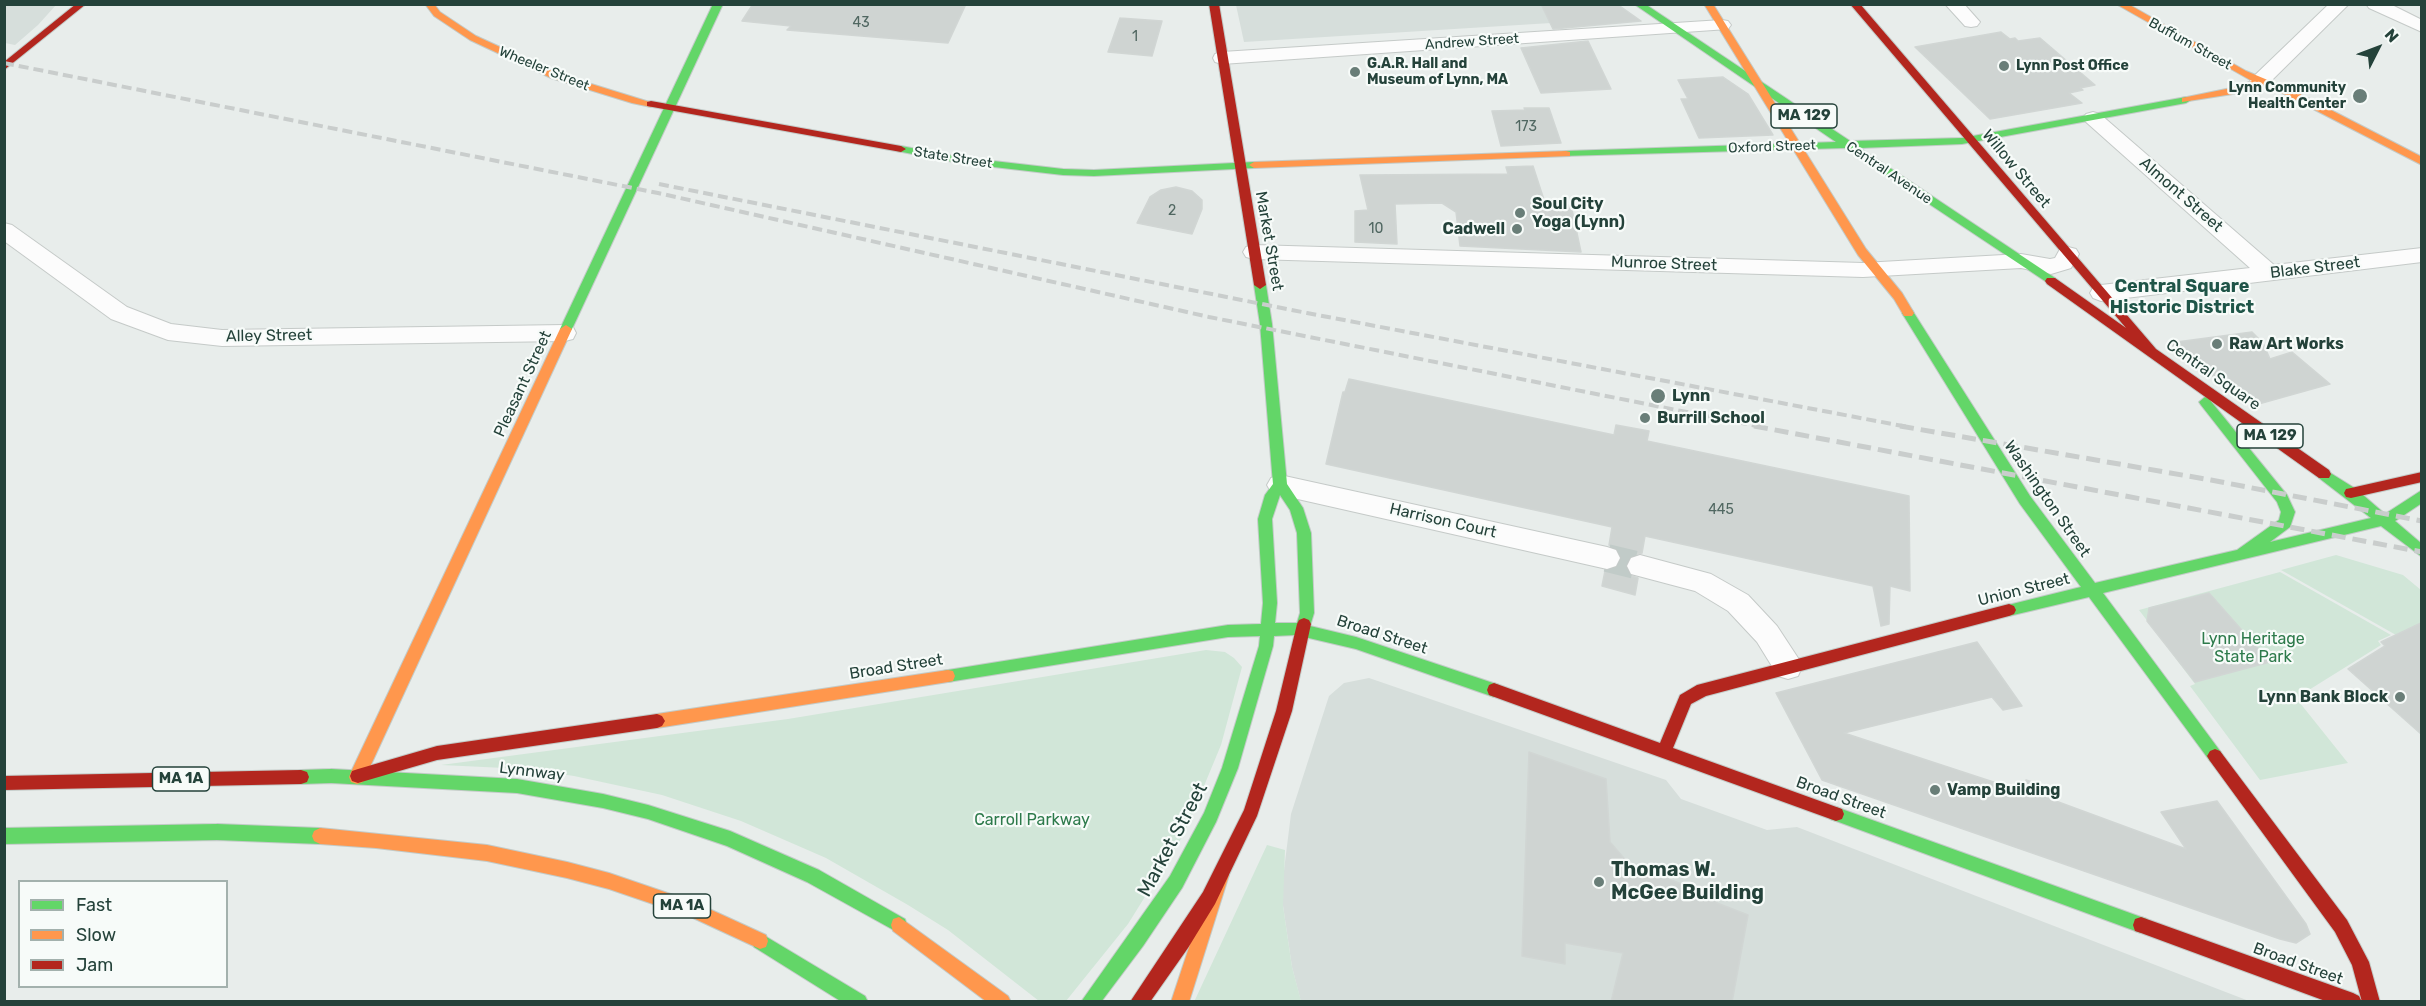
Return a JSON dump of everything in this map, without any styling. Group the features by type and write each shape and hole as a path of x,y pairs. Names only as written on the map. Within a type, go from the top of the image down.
{"main road":[{"path":"4,67 82,4"},
{"name":"Wheeler Street","path":"429,4 437,14 468,36 555,76 632,100 670,107"},
{"name":"Pleasant Street","path":"357,777 718,4"},
{"name":"Market Street","path":"1214,4 1266,324 1280,485 1296,508 1303,524 1308,593 1305,631 1290,687 1257,792 1221,875"},
{"name":"Central Avenue","path":"1638,4 2021,261"},
{"name":"Washington Street","path":"1708,4 1862,252 1898,296 2019,491 2342,927 2360,962 2372,1002"},
{"name":"Willow Street","path":"1854,4 2155,354"},
{"name":"Buffum Street","path":"2120,4 2260,81 2290,93 2421,162"},
{"name":"Oxford Street","path":"1239,165 1970,140 2240,90 2260,81"},
{"name":"State Street","path":"670,107 927,155 997,165 1094,173 1239,165"},
{"name":"Central Square","path":"2021,261 2351,493 2384,519"},
{"path":"2182,373 2286,505 2287,518 2280,528 2242,553"},
{"path":"2351,493 2421,477"},
{"path":"1269,628 1270,589 1265,519 1272,495 1280,485"},
{"name":"Union Street","path":"1664,751 1687,697 1710,687 2384,519 2396,514 2421,495"},
{"name":"MA 129","path":"2384,519 2421,552"},
{"name":"Market Street","path":"1090,1002 1164,902 1194,850 1227,777 1258,679 1269,628"},
{"name":"Broad Street","path":"357,777 390,765 437,753 691,716 1228,631 1269,628 1305,631 1367,646 1559,712 2353,1002"},
{"name":"Lynnway","path":"4,783 288,776 357,777 517,786 603,801 688,824 771,856 893,921 933,948 1002,1002"},
{"name":"MA 1A","path":"4,836 205,832 287,834 376,840 487,853 599,878 694,910 774,948 859,1002"},
{"path":"1139,1002 1182,942 1221,875"},
{"path":"1180,1002 1221,875"}],"street":[{"path":"1954,4 1971,22"},
{"name":"Oxford Street","path":"2260,81 2340,4"},
{"path":"2375,4 2421,27"},
{"name":"Andrew Street","path":"1222,58 1722,25"},
{"name":"Almont Street","path":"2093,118 2270,273"},
{"name":"Alley Street","path":"4,230 119,313 168,332 222,338 565,333"},
{"name":"Munroe Street","path":"1254,252 1877,270 2021,261 2051,267 2063,263 2068,254"},
{"name":"Blake Street","path":"2102,293 2421,255"},
{"name":"Harrison Court","path":"1280,485 1607,558"},
{"path":"1640,566 1702,582 1738,603 1767,634 1788,667"}],"shaded area":[{"path":"5,4 56,5 15,45 5,43"},
{"path":"1612,4 1632,18 1244,42 1236,5"},
{"path":"1369,678 1666,780 1681,799 1767,830 1797,827 2249,1001 1301,1002 1292,967 1283,906 1283,878 1291,814 1329,696 1344,683"}],"green space":[{"path":"2336,555 2403,575 2421,590 2421,623 2396,635 2281,570"},
{"name":"Lynn Heritage State Park","path":"2280,572 2391,635 2378,641 2381,645 2296,698 2348,763 2260,780 2190,686 2195,684 2139,610"},
{"name":"Carroll Parkway","path":"1206,650 1225,652 1242,667 1221,745 1184,834 1128,924 1066,1001 1039,1001 948,930 908,905 826,858 741,821 662,795 574,776 526,769 441,765 788,719"},
{"path":"1267,845 1285,850 1283,906 1292,967 1301,1001 1194,1002"}],"building":[{"path":"753,4 966,4 948,43 787,30 791,26 742,21"},
{"path":"1541,4 1617,4 1641,21 1553,29"},
{"path":"1120,18 1162,21 1152,56 1108,52"},
{"name":"Lynn Post Office","path":"2001,32 2010,39 2015,38 2018,41 2040,38 2095,85 2069,93 2082,103 1990,119 1915,47"},
{"path":"1588,41 1611,89 1541,93 1521,48"},
{"path":"1723,77 1748,94 1773,135 1699,138 1681,99 1688,99 1678,80"},
{"path":"1524,108 1549,108 1561,143 1501,146 1492,111 1525,110"},
{"name":"Cadwell","path":"1533,166 1546,206 1571,205 1581,252 1460,246 1456,212 1442,203 1395,204 1397,244 1355,242 1355,211 1368,210 1360,175 1508,174 1506,167"},
{"path":"1176,187 1192,191 1202,200 1202,209 1192,234 1137,223 1150,197 1161,190"},
{"path":"2252,332 2263,343 2270,359 2292,352 2330,384 2255,405 2169,343"},
{"path":"1349,379 1614,435 1616,425 1649,431 1647,441 1909,496 1910,591 1890,586 1889,624 1881,626 1873,586 1645,536 1642,553 1630,556 1625,565 1629,575 1638,578 1635,595 1602,586 1605,571 1617,568 1622,559 1618,549 1609,545 1612,527 1326,464 1343,392 1345,392"},
{"path":"2209,593 2270,662 2195,682 2147,621 2149,608"},
{"name":"Lynn Bank Block","path":"2421,623 2421,734 2348,669 2385,646 2381,642"},
{"name":"Vamp Building","path":"1977,642 2022,706 2003,710 1992,697 1844,733 2027,793 2026,780 2048,787 2053,800 2186,849 2161,812 2217,801 2306,924 2310,934 2296,943 2280,939 1822,780 1776,693"},
{"name":"Thomas W. McGee Building","path":"1529,752 1606,779 1610,842 1628,863 1717,898 1717,903 1748,915 1732,1002 1611,1002 1623,953 1565,943 1565,964 1522,956"}],"tunnel":[{"path":"1607,558 1640,566"}],"railway":[{"path":"4,63 658,193 1209,317 1762,427"},
{"path":"659,184 1307,313 1908,427"},
{"path":"1754,426 2422,552"},
{"path":"1900,426 2211,480 2422,521"}],"traffic: fast":[{"path":"566,329 718,4"},
{"path":"1638,4 2051,281"},
{"path":"1566,154 1962,141 2186,100"},
{"path":"901,149 959,160 1063,172 1094,173 1254,165"},
{"path":"1260,285 1266,324 1280,485 1296,508 1304,533 1307,613 1304,624"},
{"path":"1908,313 2025,500 2215,756"},
{"path":"2205,402 2282,499 2288,512 2285,523 2280,528 2242,553"},
{"path":"2324,474 2351,493 2422,552"},
{"path":"1090,1002 1137,940 1176,882 1210,817 1230,768 1266,646 1270,603 1265,519 1272,495 1280,485"},
{"path":"2009,610 2384,520 2396,515 2422,495"},
{"path":"948,676 1228,631 1296,629 1356,643 1494,690"},
{"path":"301,777 331,776 517,786 603,801 648,812 730,839 813,876 899,925"},
{"path":"1836,814 2141,925"},
{"path":"4,836 217,832 320,836"},
{"path":"760,941 859,1002"}],"traffic: slow":[{"path":"429,4 437,14 473,38 555,76 651,104"},
{"path":"1708,4 1862,252 1898,296 1908,313"},
{"path":"2120,4 2242,73 2290,93 2422,162"},
{"path":"2186,100 2239,90 2260,81"},
{"path":"1254,165 1566,154"},
{"path":"357,777 566,329"},
{"path":"657,721 948,676"},
{"path":"320,836 487,853 567,870 609,881 694,910 760,941"},
{"path":"1180,1002 1221,875"},
{"path":"899,925 1002,1002"}],"traffic: jam":[{"path":"4,67 82,4"},
{"path":"1214,4 1260,285"},
{"path":"1854,4 2150,348"},
{"path":"651,104 901,149"},
{"path":"2051,281 2324,474"},
{"path":"2351,493 2422,477"},
{"path":"1664,751 1685,700 1702,690 2009,610"},
{"path":"1139,1002 1182,942 1209,898 1251,811 1284,711 1304,624"},
{"path":"1494,690 1836,814"},
{"path":"358,776 437,753 657,721"},
{"path":"2215,756 2341,926 2360,962 2371,1002"},
{"path":"4,783 301,777"},
{"path":"2141,925 2353,1002"}],"place":[{"name":"Lynn Post Office","path":"2004,66"},
{"name":"G.A.R. Hall and Museum of Lynn, MA","path":"1355,72"},
{"name":"Lynn Community Health Center","path":"2360,96"},
{"name":"Soul City Yoga (Lynn)","path":"1520,213"},
{"name":"Cadwell","path":"1517,229"},
{"name":"Raw Art Works","path":"2217,344"},
{"name":"Lynn","path":"1658,396"},
{"name":"Burrill School","path":"1645,418"},
{"name":"Lynn Bank Block","path":"2400,697"},
{"name":"Vamp Building","path":"1935,790"},
{"name":"Thomas W. McGee Building","path":"1599,882"}],"district":[{"name":"Central Square Historic District","path":"2182,297"}]}
